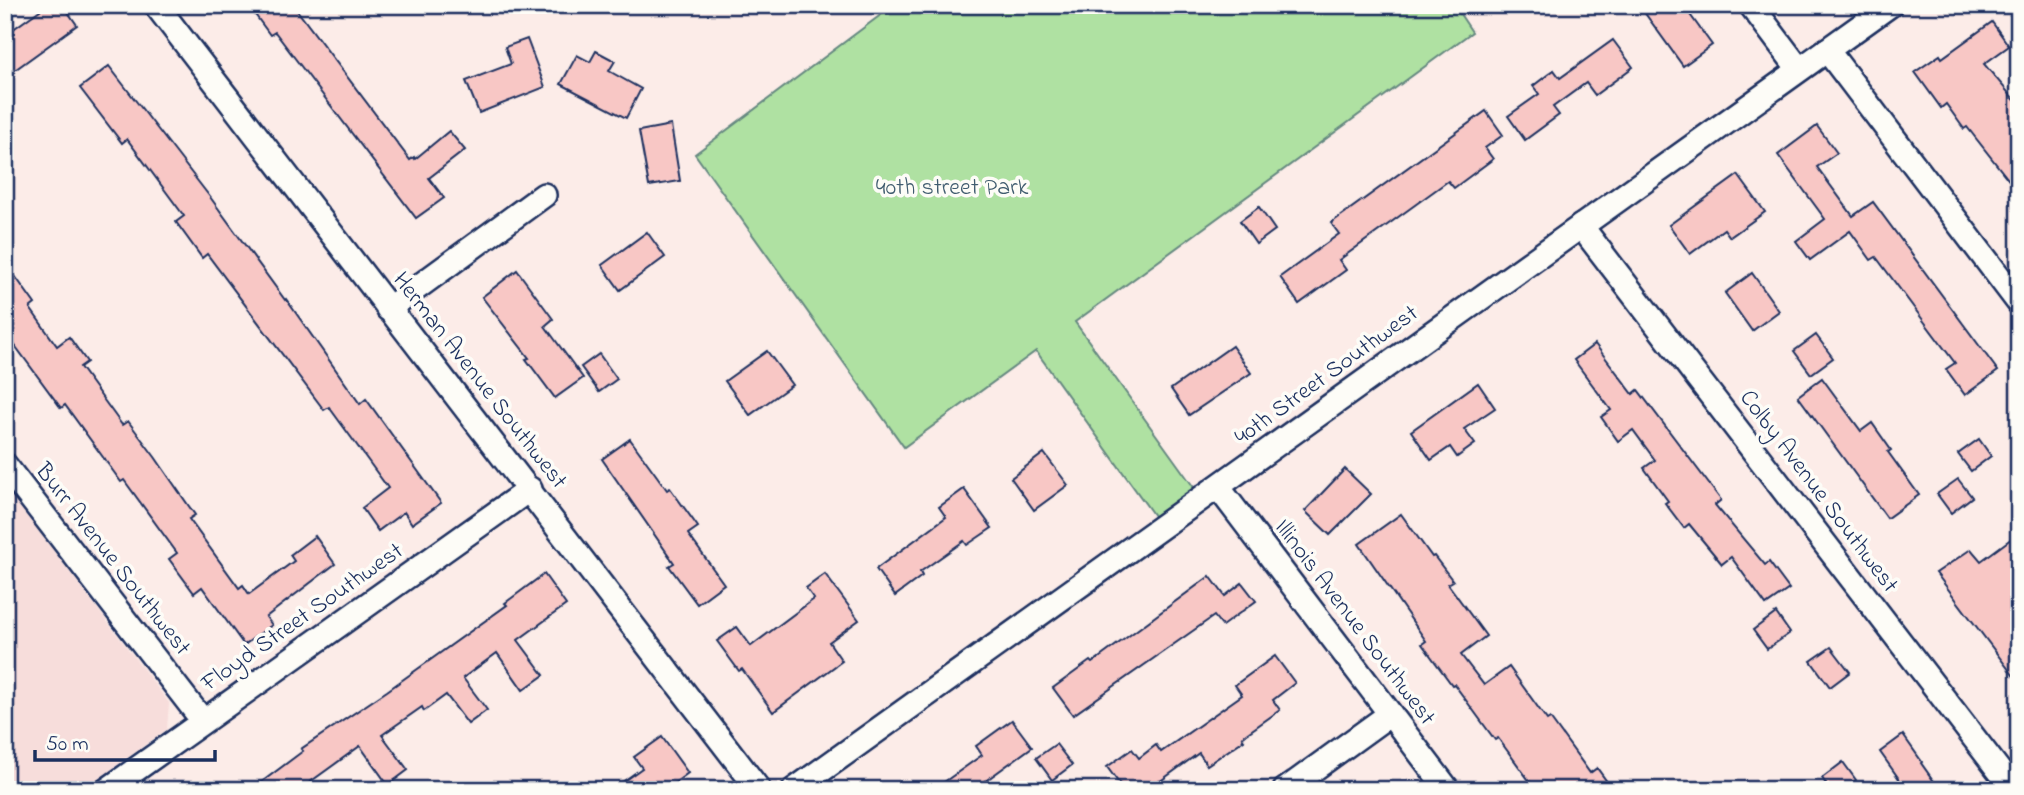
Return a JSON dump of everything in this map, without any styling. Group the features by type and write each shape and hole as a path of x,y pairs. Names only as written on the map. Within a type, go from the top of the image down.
{"street":[{"name":"Herman Avenue Southwest","path":"156,5 760,790"},
{"path":"1751,5 1799,69"},
{"name":"40th Street Southwest","path":"794,790 1891,5"},
{"path":"1827,50 2019,303"},
{"path":"388,309 544,195"},
{"name":"Colby Avenue Southwest","path":"1581,226 2014,790"},
{"name":"Burr Avenue Southwest","path":"5,465 203,721"},
{"name":"Illinois Avenue Southwest","path":"1218,487 1448,790"},
{"name":"Floyd Street Southwest","path":"107,790 530,489"},
{"path":"1285,790 1390,715"}],"shaded area":[{"path":"5,487 169,703 167,729 83,790 5,790"}],"green space":[{"name":"40th street Park","path":"894,5 1454,5 1472,32 1075,322 1198,493 1162,527 1036,351 904,447 695,154"}],"building":[{"path":"47,5 63,5 77,25 5,77 5,35"},
{"path":"248,5 293,5 410,160 414,157 415,159 449,131 465,150 429,178 444,198 416,218 275,32 270,35"},
{"path":"1639,5 1683,5 1712,45 1683,66"},
{"path":"1992,22 2009,46 1984,64 2019,105 2019,193 1946,104 1941,108 1915,72 1940,55 1942,58"},
{"path":"527,39 545,87 479,113 466,81 511,64 505,47"},
{"path":"1613,40 1633,67 1595,95 1586,83 1553,107 1559,115 1525,140 1508,116 1539,94 1533,86 1554,70 1560,78"},
{"path":"596,51 615,61 609,71 641,89 626,118 561,84 577,55 590,62"},
{"path":"109,66 286,299 360,404 366,399 441,503 412,524 404,512 378,531 362,508 388,488 329,407 324,410 207,254 202,258 176,222 184,216 127,139 122,143 80,88"},
{"path":"1486,111 1503,135 1485,148 1493,159 1454,188 1448,181 1339,260 1346,270 1299,304 1280,277 1339,234 1331,223"},
{"path":"671,125 680,181 649,186 639,131"},
{"path":"1817,126 1837,153 1817,167 1853,216 1873,202 1998,371 1965,395 1946,369 1955,363 1876,257 1871,260 1850,231 1810,260 1796,241 1825,219 1778,155"},
{"path":"1738,175 1765,212 1730,237 1724,229 1690,254 1669,225"},
{"path":"1259,207 1275,230 1256,244 1240,221"},
{"path":"647,232 665,257 620,290 602,265"},
{"path":"5,262 35,304 30,308 57,346 69,337 87,362 80,367 122,425 128,421 155,457 195,515 189,519 239,588 243,585 249,594 294,561 290,555 315,536 335,564 266,617 272,625 244,645 202,587 194,593 169,559 177,553 124,480 121,482 65,405 61,408 5,332"},
{"path":"517,270 553,319 545,326 583,378 555,398 526,359 529,358 482,297"},
{"path":"1752,273 1779,311 1752,331 1725,293"},
{"path":"1816,335 1833,358 1811,374 1794,351"},
{"path":"1595,344 1633,394 1638,390 1721,500 1715,505 1765,565 1769,562 1789,589 1766,605 1731,557 1722,564 1689,524 1684,528 1644,468 1655,460 1633,430 1618,441 1601,417 1611,410 1574,360"},
{"path":"1232,346 1251,373 1189,415 1171,389"},
{"path":"767,351 792,385 750,415 725,381"},
{"path":"599,354 617,379 599,392 581,367"},
{"path":"1822,378 1861,431 1872,423 1891,450 1888,452 1919,495 1887,518 1798,396"},
{"path":"1478,383 1495,408 1464,429 1475,444 1457,457 1450,447 1431,460 1411,431"},
{"path":"630,439 698,527 688,534 724,584 697,604 669,566 674,563 602,459"},
{"path":"1979,439 1991,456 1971,471 1958,454"},
{"path":"1044,453 1068,485 1034,510 1011,478"},
{"path":"1345,469 1371,494 1330,535 1305,511"},
{"path":"1958,479 1972,497 1951,513 1937,494"},
{"path":"964,489 992,528 967,545 964,541 920,572 922,576 895,596 876,569 946,517 939,507"},
{"path":"1401,514 1453,581 1448,584 1486,636 1461,655 1484,685 1509,667 1590,773 1597,768 1613,790 1536,790 1498,738 1495,740 1454,684 1452,685 1422,644 1426,641 1359,544"},
{"path":"2019,533 2019,683 1936,573 1971,549 1981,561"},
{"path":"544,574 566,605 518,640 544,675 523,690 497,653 463,678 487,710 468,724 446,695 424,711 422,707 382,735 408,770 388,785 360,746 299,790 251,790 303,751 301,749 507,605 505,603"},
{"path":"825,574 859,620 829,642 842,661 773,712 742,669 739,671 717,641 737,627 751,646 814,599 806,588"},
{"path":"1210,576 1225,596 1242,583 1256,601 1222,626 1214,616 1073,715 1053,688 1090,661 1092,663"},
{"path":"1776,613 1790,633 1767,649 1753,630"},
{"path":"1831,647 1850,672 1830,687 1811,661"},
{"path":"1275,656 1295,683 1273,700 1280,710 1242,737 1244,740 1207,765 1199,753 1148,790 1124,790 1107,767 1132,749 1139,758 1156,745 1161,752 1242,695 1235,685"},
{"path":"1012,720 1032,747 973,790 933,790 982,755 976,746"},
{"path":"1903,735 1940,790 1907,790 1880,752"},
{"path":"662,737 688,773 665,790 611,790 642,768 634,757"},
{"path":"1056,744 1072,765 1052,780 1036,758"},
{"path":"1843,762 1856,780 1843,790 1830,790 1822,778"}]}
